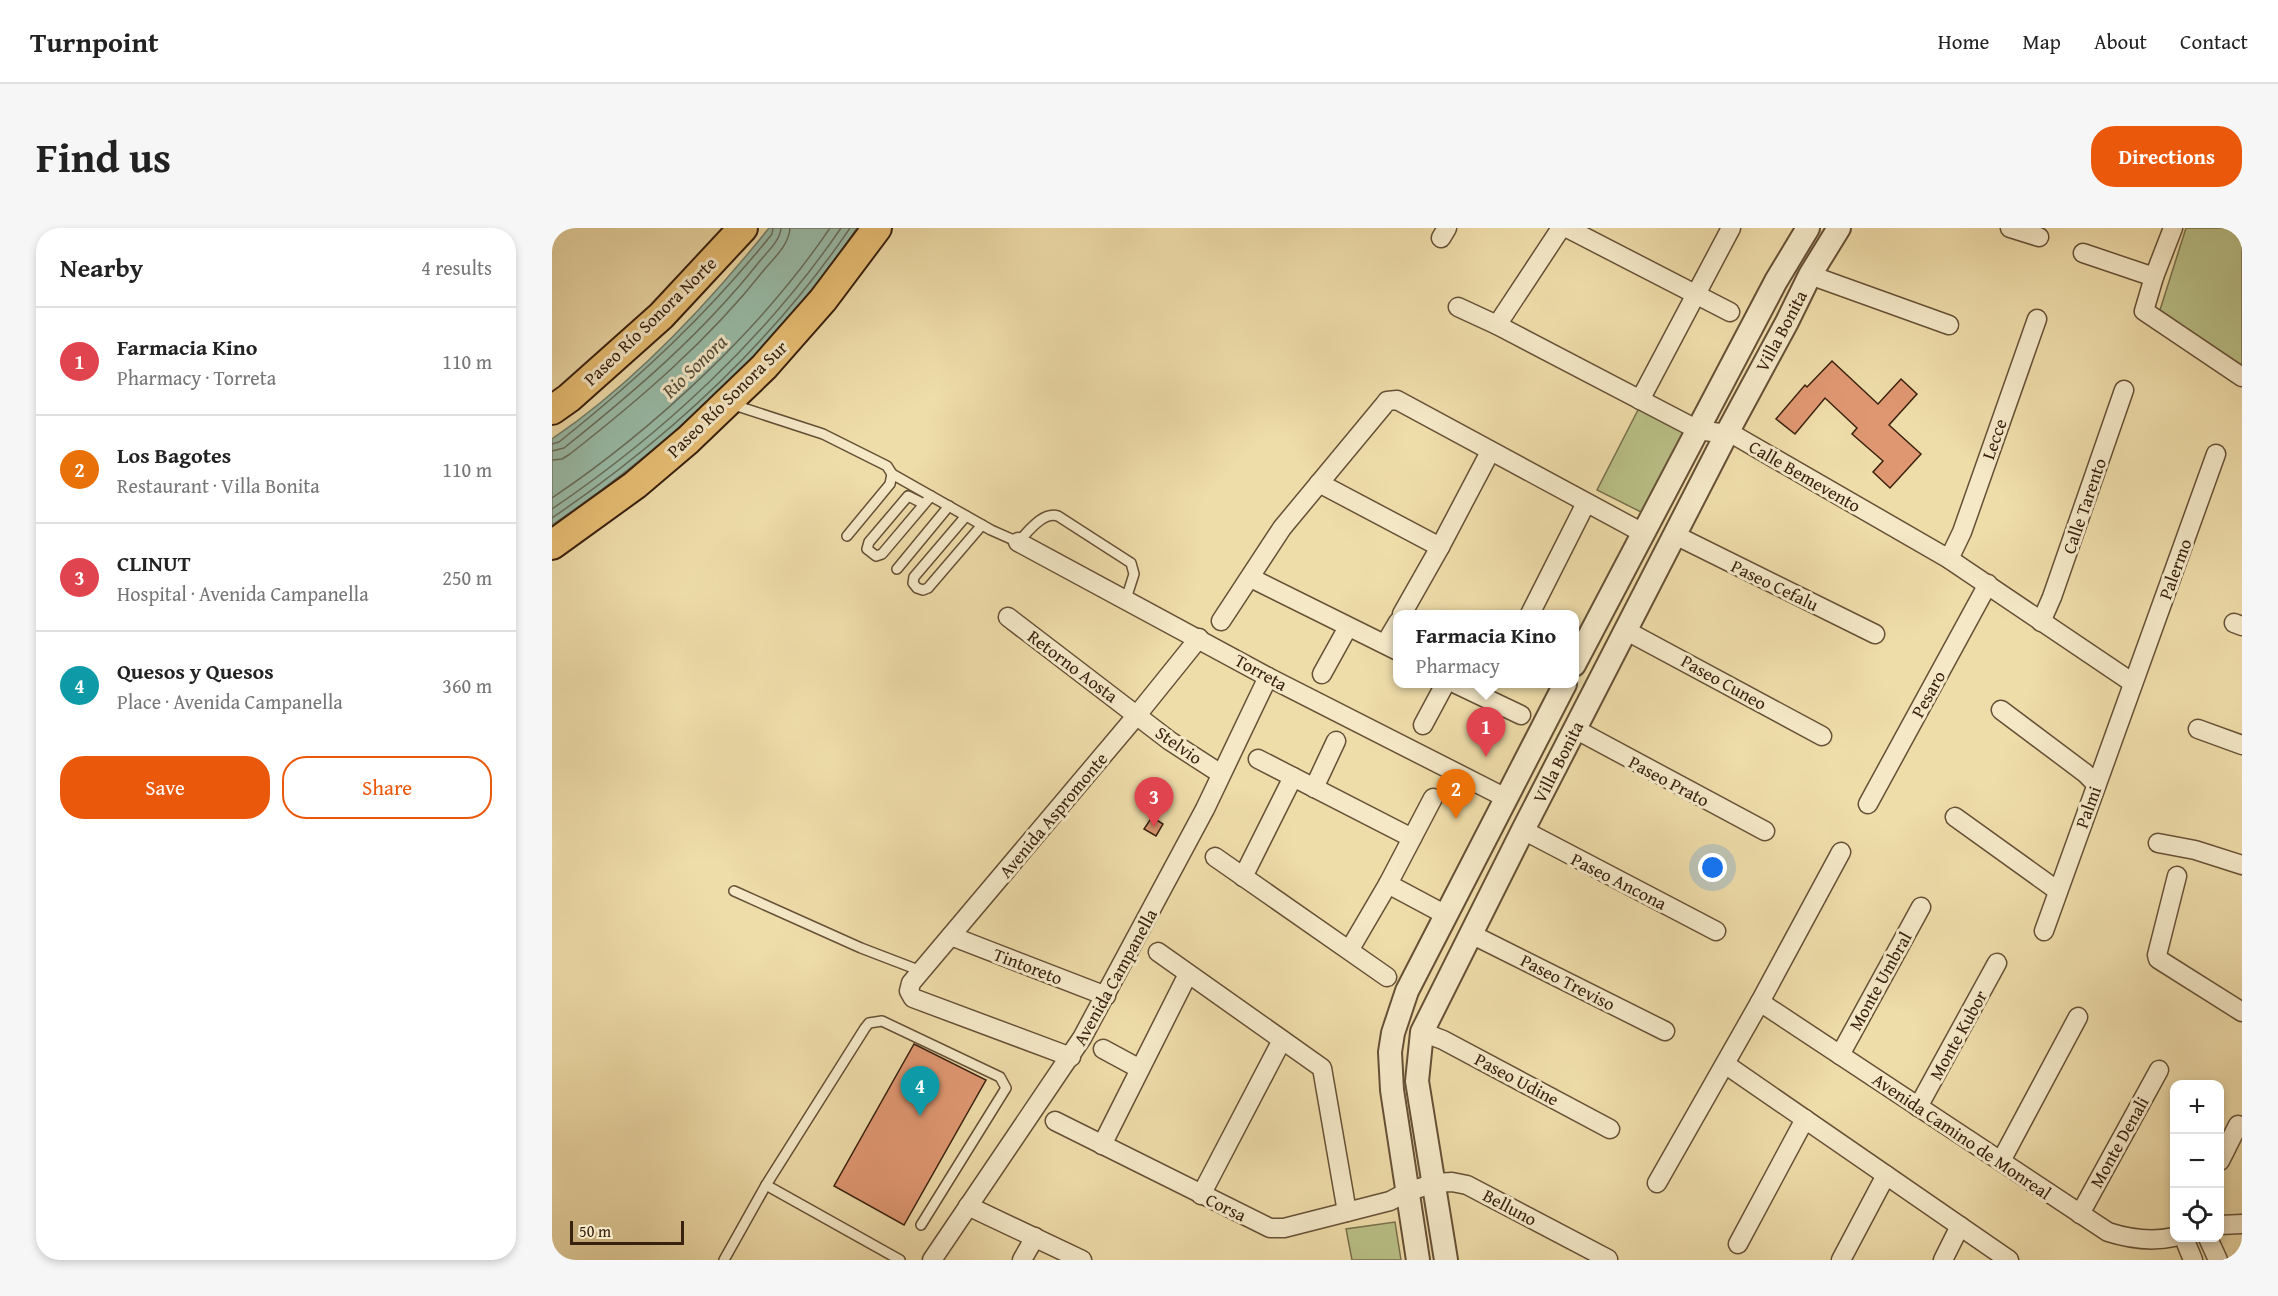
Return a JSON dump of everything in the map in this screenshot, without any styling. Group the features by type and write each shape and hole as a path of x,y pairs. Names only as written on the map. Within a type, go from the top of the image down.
{"main road":[{"name":"Paseo Río Sonora Norte","path":"552,410 569,398 660,316 703,273 742,228"},
{"name":"Paseo Río Sonora Sur","path":"552,545 635,485 688,440 764,367 823,300 877,228"}],"street":[{"path":"1497,325 1561,228"},
{"path":"1567,228 1730,312"},
{"path":"1640,400 1731,228"},
{"name":"Villa Bonita","path":"1579,657 1776,281 1808,228"},
{"name":"Villa Bonita","path":"1446,1260 1418,1081 1422,1032 1727,433 1787,322 1819,278 1839,228"},
{"path":"2010,228 2039,237"},
{"path":"2173,228 2143,308 2145,313 2242,377"},
{"path":"2083,253 2154,277"},
{"path":"1819,278 1949,325"},
{"name":"Calle Bemevento","path":"1458,307 1698,430 1734,435 1949,559 2133,683"},
{"name":"Lecce","path":"1949,559 1962,532 2037,319"},
{"name":"Calle Tarento","path":"2041,622 2052,597 2124,390"},
{"path":"1221,621 1282,528 1384,405 1392,400 1396,400 1643,533"},
{"path":"1405,610 1490,452"},
{"name":"Palermo","path":"2133,683 2144,658 2216,454"},
{"path":"1319,483 1440,548"},
{"path":"1532,610 1586,503"},
{"name":"Paseo Cefalu","path":"1674,535 1875,634"},
{"name":"Torreta","path":"1018,542 1268,677 1506,798"},
{"path":"1251,578 1391,648"},
{"name":"Pesaro","path":"1868,804 1988,584"},
{"name":"Retorno Aosta","path":"1008,617 1137,715"},
{"path":"1322,674 1348,627"},
{"name":"Paseo Cuneo","path":"1625,630 1822,735"},
{"name":"Avenida Aspromonte","path":"1071,1057 913,998 909,992 911,983 1199,638"},
{"name":"Avenida Campanella","path":"932,1260 1071,1057 1205,809 1268,677"},
{"name":"Palmi","path":"2044,931 2133,683"},
{"path":"1423,725 1443,688"},
{"path":"1476,688 1491,691 1521,716"},
{"name":"Villa Bonita","path":"1418,1260 1392,1090 1390,1052 1392,1033 1407,991 1563,688"},
{"path":"2001,710 2085,773 2096,784"},
{"name":"Stelvio","path":"1137,715 1221,774"},
{"name":"Paseo Prato","path":"1575,729 1765,831"},
{"path":"2198,729 2242,745"},
{"path":"1314,788 1336,741"},
{"path":"1258,759 1412,838"},
{"path":"1243,877 1293,777"},
{"path":"1350,949 1388,884 1433,798"},
{"path":"1955,817 2058,891"},
{"name":"Paseo Ancona","path":"1523,830 1716,931"},
{"path":"2158,843 2195,850 2242,865"},
{"path":"1657,1183 1760,1002 1841,852"},
{"path":"1215,857 1387,977"},
{"path":"2177,876 2157,955 2158,959 2242,1012"},
{"path":"1388,884 1446,915"},
{"name":"Monte Umbral","path":"1840,1055 1921,907"},
{"name":"Paseo Treviso","path":"1471,934 1665,1031"},
{"name":"Tintoreto","path":"951,936 1106,996"},
{"path":"1158,952 1317,1063 1324,1072 1347,1212"},
{"name":"Monte Kubor","path":"1918,1107 1997,963"},
{"path":"1102,1145 1188,974"},
{"name":"Avenida Camino de Monreal","path":"1760,1002 2108,1232 2127,1238 2149,1240 2170,1238"},
{"path":"2001,1161 2078,1017"},
{"name":"Paseo Udine","path":"1422,1032 1443,1040 1610,1129"},
{"path":"1201,1195 1282,1040"},
{"path":"1103,1049 1140,1069"},
{"path":"1725,1064 2009,1260"},
{"name":"Monte Denali","path":"2080,1214 2158,1070"},
{"path":"1738,1244 1805,1119"},
{"name":"Corsa","path":"1055,1121 1262,1225 1276,1229 1390,1201 1407,1192"},
{"path":"2224,1153 2238,1125"},
{"path":"1841,1260 1886,1175"},
{"name":"Belluno","path":"1407,1192 1435,1183 1452,1182 1467,1185 1608,1259"},
{"path":"968,1206 1082,1260"},
{"path":"2224,1225 2242,1224"},
{"path":"1943,1260 1960,1226"},
{"path":"1022,1260 1035,1237"},
{"path":"2186,1242 2193,1260"},
{"path":"2210,1242 2218,1260"}],"lane":[{"path":"727,403 823,434 887,466 892,474 982,525 1018,542 1045,517 1051,514 1058,516 1131,563 1134,574 1126,599"},
{"path":"848,536 891,484 892,474"},
{"path":"924,504 908,496 869,542 867,549 870,554 876,556 882,554 924,504 930,496"},
{"path":"897,569 949,506"},
{"path":"966,516 914,577 917,588 923,590 928,588 982,525"},
{"path":"734,891 861,948 921,971"},
{"path":"724,1260 766,1185 869,1023 882,1021 1000,1077 1006,1088 921,1225"},
{"path":"766,1185 900,1260"}],"green space":[{"path":"2186,228 2242,228 2242,367 2160,310"},
{"path":"1639,408 1687,433 1645,514 1597,490"},
{"path":"1395,1222 1401,1260 1352,1260 1346,1229"}],"water":[{"name":"Rio Sonora","path":"769,228 857,228 792,313 719,391 638,461 552,525 552,439 612,394 668,341 721,285"}],"building":[{"path":"1832,361 1878,404 1901,379 1917,394 1889,425 1921,454 1890,488 1873,472 1883,461 1852,434 1857,428 1825,398 1795,434 1776,419 1805,385 1807,387"},
{"path":"1152,817 1163,824 1156,836 1144,829"},
{"path":"914,1044 986,1080 904,1225 834,1186"}],"place":[{"name":"Farmacia Kino","path":"1486,757"},
{"name":"Los Bagotes","path":"1456,819"},
{"name":"CLINUT","path":"1154,827"},
{"name":"Quesos y Quesos","path":"920,1116"}]}
